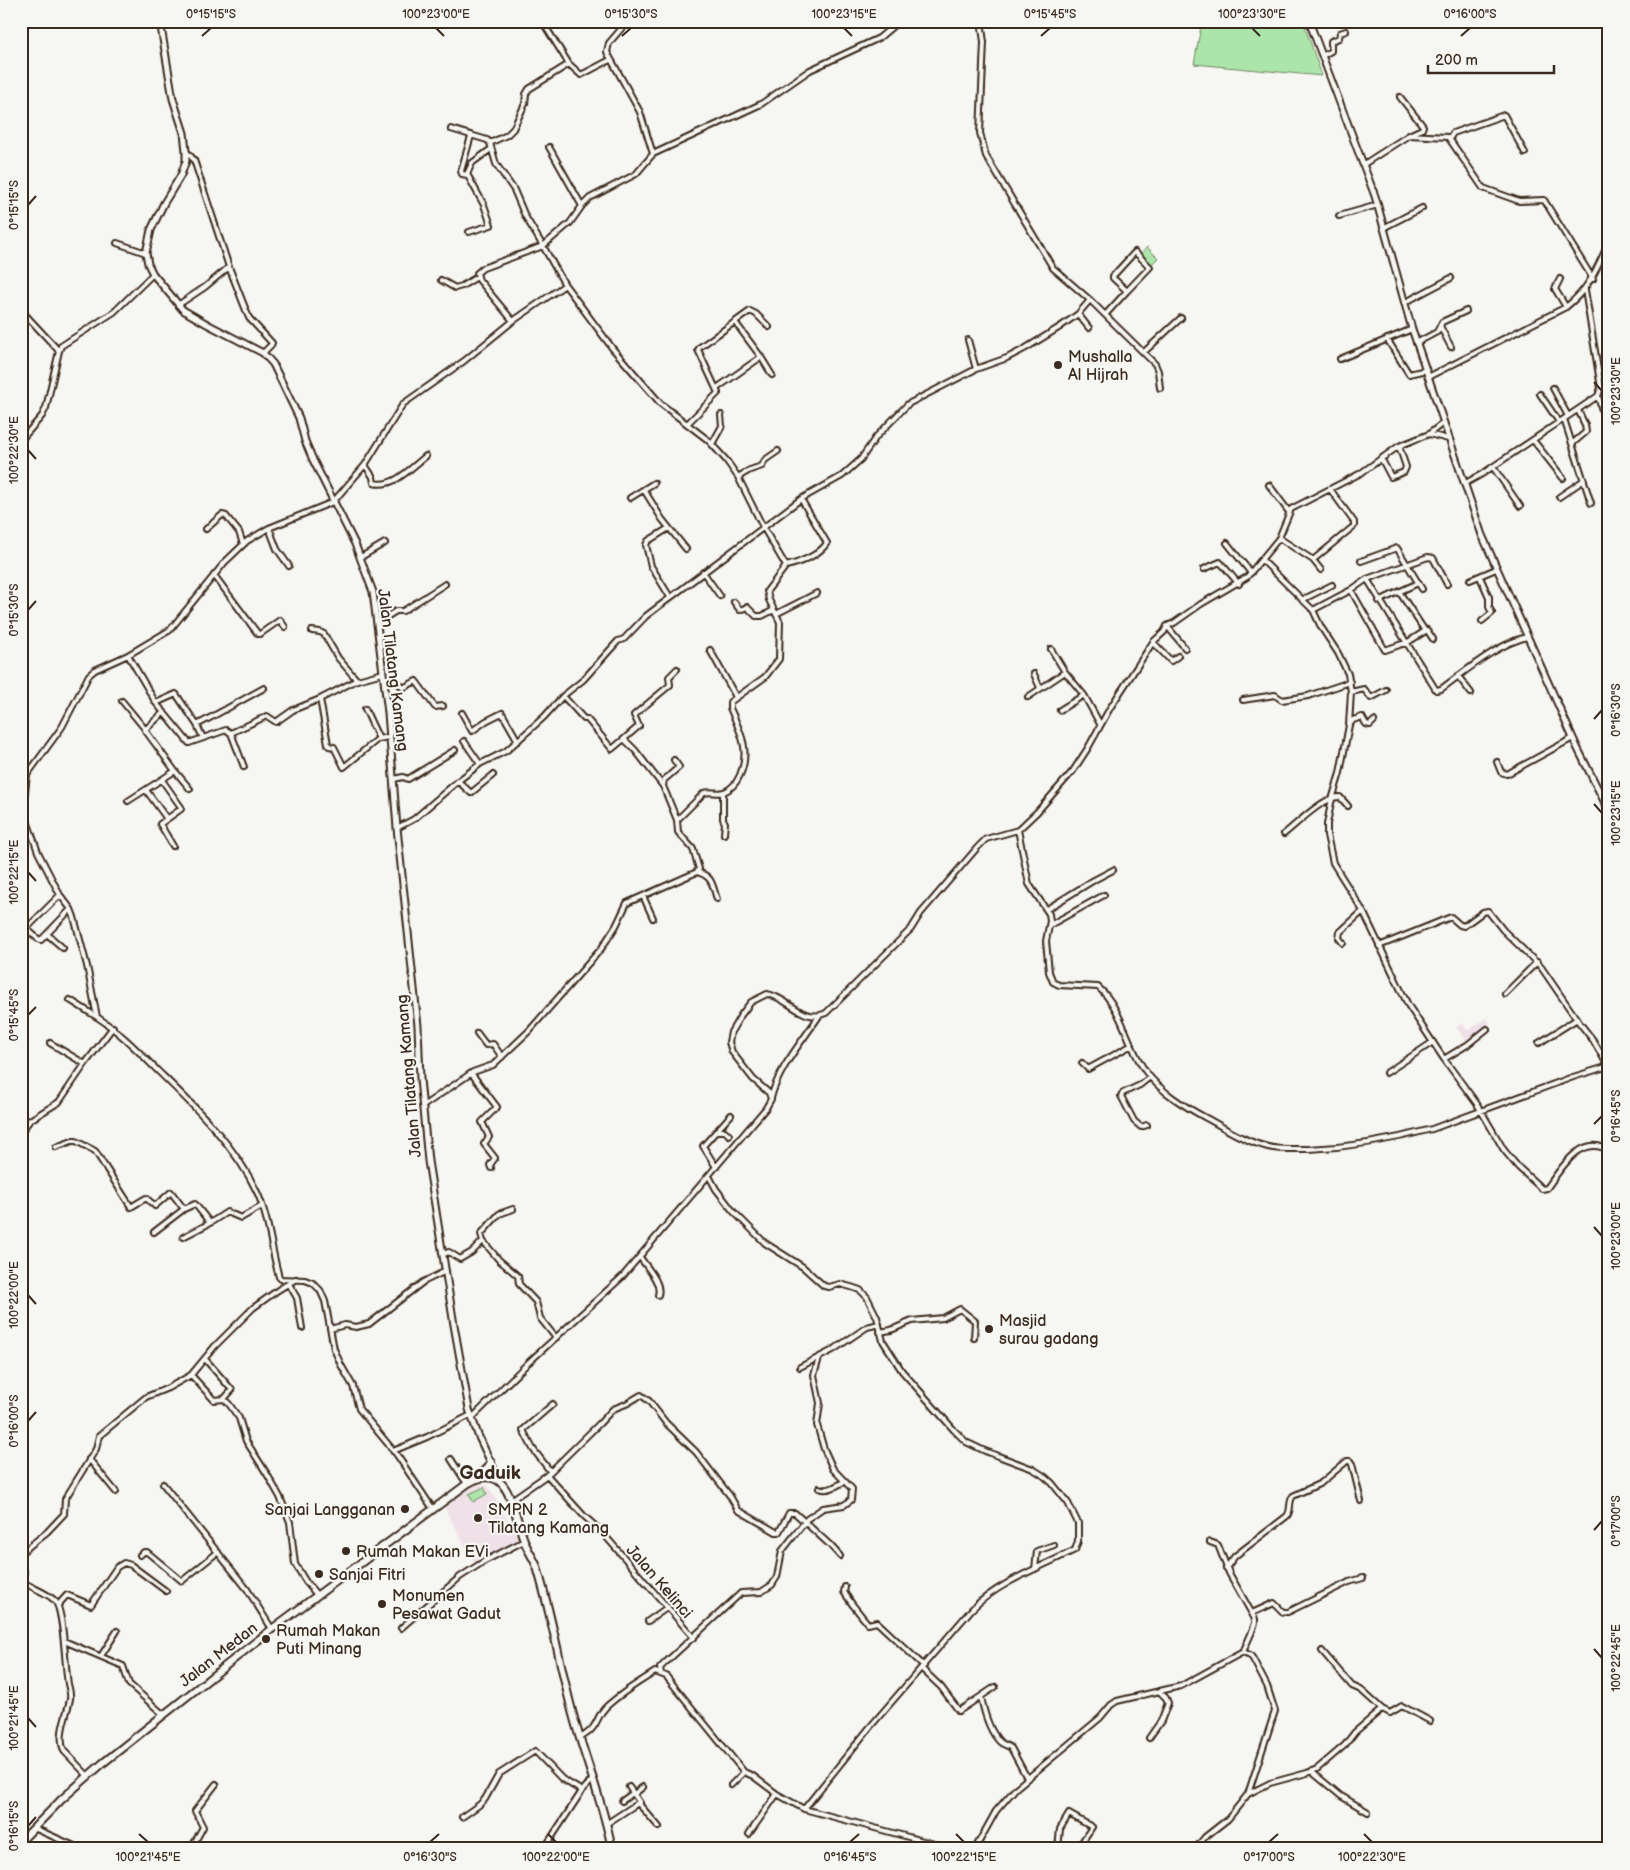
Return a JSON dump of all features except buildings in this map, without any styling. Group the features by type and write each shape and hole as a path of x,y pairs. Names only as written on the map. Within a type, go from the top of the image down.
{"highway":[{"name":"Jalan Medan","path":"21,1841 88,1776 272,1629 475,1479 486,1470 491,1462"},
{"path":"475,1479 487,1478 501,1483 518,1518 524,1541 536,1565 564,1681 612,1849"}],"street":[{"path":"117,243 146,253 150,230 181,175 186,161 184,133 173,100 160,21"},
{"path":"542,21 569,64 581,76 610,60"},
{"path":"628,21 607,46 606,52 639,108 653,154"},
{"path":"441,280 455,288 462,286 477,277 477,273 483,268 543,246 570,223 582,206 596,195 639,172 653,154 761,104 810,70 879,38 899,21"},
{"path":"981,21 984,42 980,133 986,156 1053,268 1106,314 1144,352 1157,368 1160,388"},
{"path":"1309,21 1378,205 1416,343 1482,535 1573,738 1609,811"},
{"path":"1322,56 1331,52 1331,41 1339,38 1340,33 1346,31"},
{"path":"451,129 490,142 507,135 513,129 525,104 526,94 529,89 569,64"},
{"path":"1364,164 1409,135 1422,129 1423,126 1400,97"},
{"path":"1450,138 1453,133 1504,114 1525,153"},
{"path":"1409,135 1450,138 1482,188 1516,200 1544,200 1592,279"},
{"path":"467,174 462,174 461,171 471,136"},
{"path":"490,142 496,164 514,190 525,216 565,285 613,349 661,404 688,423 712,444 738,477 763,527 786,566"},
{"path":"549,147 582,206"},
{"path":"469,232 491,223 484,205 467,174 472,163 491,150"},
{"path":"186,151 194,160 228,267 251,321 272,343 263,353"},
{"path":"1339,216 1378,205"},
{"path":"1385,227 1422,208"},
{"path":"1428,377 1566,307 1585,290 1609,242"},
{"path":"1106,314 1150,267 1135,252 1112,278 1127,291"},
{"name":"Jalan Tilatang Kamang","path":"146,253 148,264 154,274 178,305 191,316 263,353 269,359 300,418 305,441 361,557 373,592 376,623 381,646 397,828 418,1026 428,1161 461,1364 472,1416 501,1483"},
{"path":"178,305 228,267"},
{"path":"21,440 42,416 46,408 58,351 64,342 114,312 154,274"},
{"path":"477,277 514,321"},
{"path":"1404,303 1451,278"},
{"path":"1560,279 1555,289 1566,307"},
{"path":"97,1016 87,966 71,909 60,895 38,852 24,812 27,775 62,727 89,675 170,630 224,562 243,544 270,528 333,502 365,465 402,404 464,361 514,321 565,285"},
{"path":"1464,484 1493,467 1598,396 1601,388 1585,290"},
{"path":"397,828 414,819 480,764 504,753 563,696 583,680 618,641 624,639 646,616 670,596 801,499 845,473 861,459 876,436 908,404 976,370 1013,355 1078,314 1090,300"},
{"path":"21,310 58,351"},
{"path":"1416,343 1436,333 1442,322 1466,311"},
{"path":"688,423 718,393 698,350 700,347 750,312 753,312 769,327"},
{"path":"1078,314 1088,328"},
{"path":"1144,352 1181,318"},
{"path":"735,322 772,375"},
{"path":"1440,326 1451,348"},
{"path":"1340,359 1412,329"},
{"path":"1387,339 1409,374 1426,370"},
{"path":"968,340 976,370"},
{"path":"717,388 761,357"},
{"path":"1553,388 1566,418 1591,503"},
{"path":"1540,394 1559,422"},
{"path":"1598,396 1607,429"},
{"path":"1573,443 1586,432 1578,410"},
{"path":"712,444 722,426 721,415"},
{"path":"771,1099 768,1091 753,1078 732,1052 729,1042 731,1032 751,1002 767,994 780,998 804,1014 819,1016 826,1013 911,928 921,913 986,839 1018,830 1037,812 1073,771 1088,748 1100,724 1153,642 1164,632 1167,626 1201,604 1239,584 1251,573 1279,538 1289,512 1294,507 1361,473 1399,446 1429,434 1443,424"},
{"path":"21,427 27,433"},
{"path":"1429,434 1448,439"},
{"path":"1533,440 1563,478"},
{"path":"1381,458 1391,477 1404,472 1406,467 1399,446"},
{"path":"738,477 762,466 766,460 778,451"},
{"path":"365,465 373,477 374,483 384,483 399,478 426,456"},
{"path":"1493,467 1520,506"},
{"path":"1559,497 1584,480"},
{"path":"630,498 654,483"},
{"path":"1269,485 1289,512"},
{"path":"1313,560 1354,526 1354,522 1330,489"},
{"path":"644,490 662,519 686,549"},
{"path":"676,820 704,793 723,792 738,781 745,762 743,736 729,705 736,697 765,677 779,659 780,625 768,598 767,591 786,566 802,561 828,544 801,499"},
{"path":"206,528 222,515 226,516 239,532 243,544"},
{"path":"270,528 277,549 289,566"},
{"path":"669,528 648,541 646,546 652,568 670,596"},
{"path":"1279,538 1313,560 1321,570"},
{"path":"361,557 385,543"},
{"path":"1227,544 1251,573"},
{"path":"1361,561 1397,548 1422,589"},
{"path":"1313,610 1351,590 1367,579 1431,557 1447,584"},
{"path":"1262,560 1313,610 1342,661 1350,682 1352,692 1349,725 1340,773 1332,798 1327,824 1331,858 1363,911 1408,1005 1481,1111 1496,1139 1508,1156 1545,1190 1566,1161 1576,1152 1598,1146 1609,1151"},
{"path":"1204,569 1220,562 1239,584"},
{"path":"1470,580 1496,569"},
{"path":"702,572 720,596"},
{"path":"214,575 258,634 280,620 285,627"},
{"path":"1480,577 1489,597 1489,607 1492,613 1482,621"},
{"path":"1367,579 1379,601 1408,642 1436,690 1442,689 1469,668 1512,641 1527,637"},
{"path":"1379,601 1400,593 1418,583"},
{"path":"376,623 396,611 403,611 445,584"},
{"path":"1302,600 1332,585"},
{"path":"1351,590 1385,650 1408,642 1425,631"},
{"path":"776,614 817,593"},
{"path":"1400,593 1425,631 1427,630 1434,639"},
{"path":"734,602 740,610 747,607 756,616 762,616 774,610"},
{"path":"1167,626 1185,648"},
{"path":"312,631 324,634 338,658 357,680"},
{"path":"1153,642 1171,661 1178,656"},
{"path":"1051,649 1064,672 1084,695 1100,724"},
{"path":"710,650 736,697"},
{"path":"128,655 156,703 188,742 227,730 230,732 267,716 276,722 293,710 357,680 384,675 394,678 403,688 416,680 435,708 443,706"},
{"path":"563,696 584,719 587,719 612,749 639,726 634,715 670,685 669,677 677,669"},
{"path":"1028,697 1064,672"},
{"path":"1034,674 1040,688"},
{"path":"1458,676 1471,693"},
{"path":"1243,700 1275,695 1282,700 1296,698 1350,682"},
{"path":"197,725 264,688"},
{"path":"1352,692 1364,689 1371,698 1386,690"},
{"path":"156,703 176,694 197,725 203,738"},
{"path":"1060,710 1084,695"},
{"path":"320,699 328,745 334,747 344,767 379,739 389,738"},
{"path":"122,701 190,789"},
{"path":"366,709 379,739"},
{"path":"145,729 164,712"},
{"path":"462,713 472,731 502,713 518,741"},
{"path":"1349,725 1359,717 1362,717 1366,724 1370,725 1374,721"},
{"path":"230,732 244,767"},
{"path":"1497,762 1501,772 1507,774 1573,738"},
{"path":"624,739 663,786 676,820 678,832 691,847 698,862 697,872"},
{"path":"464,741 480,764"},
{"path":"394,779 403,777 408,780 455,750"},
{"path":"663,786 664,780 679,767 674,760"},
{"path":"128,801 175,772"},
{"path":"458,781 471,793 493,775"},
{"path":"162,780 181,807 181,809 161,822 160,826 173,846"},
{"path":"146,790 167,819"},
{"path":"723,792 723,819 726,823 724,834"},
{"path":"1284,834 1317,807 1332,798 1340,797 1348,806"},
{"path":"1018,830 1029,884 1047,909 1050,918 1046,941 1049,972 1053,982 1059,985 1098,987 1108,998 1150,1077 1176,1100 1263,1146 1273,1148 1329,1148 1385,1140 1432,1129 1608,1066 1593,1040 1537,962 1503,930 1488,911 1483,912 1464,926 1451,917 1379,946"},
{"path":"1047,909 1113,870"},
{"path":"423,1106 471,1073 493,1065 529,1031 597,953 616,926 624,906 635,898 697,872 705,874 710,878 716,899"},
{"path":"60,895 28,927 28,930 41,940 71,909"},
{"path":"643,896 654,918"},
{"path":"1050,925 1104,896"},
{"path":"1343,943 1339,938 1340,932 1363,911"},
{"path":"47,934 63,948"},
{"path":"1505,994 1537,962"},
{"path":"70,1000 113,1027 217,1131 238,1158 262,1206 272,1255 279,1277 313,1283 320,1290 325,1301 334,1349 353,1386 359,1409 393,1450 433,1509"},
{"path":"393,1450 472,1416 617,1283 764,1111 771,1099 774,1084 792,1053 811,1030 819,1016"},
{"path":"1539,1043 1577,1019"},
{"path":"21,1132 30,1120 59,1102 113,1027"},
{"path":"1444,1059 1467,1045 1487,1029"},
{"path":"477,1033 486,1045 493,1044 502,1057"},
{"path":"1386,1073 1433,1042"},
{"path":"50,1043 85,1064"},
{"path":"1082,1063 1088,1069 1132,1045"},
{"path":"471,1073 497,1107 482,1122 489,1137 484,1144 495,1158 490,1165 491,1168"},
{"path":"1147,1124 1141,1128 1134,1121 1121,1096 1150,1077"},
{"path":"716,1167 703,1146 731,1115"},
{"path":"717,1131 729,1134"},
{"path":"56,1147 76,1141 95,1151 131,1207 146,1198 155,1206 171,1192 184,1209"},
{"path":"709,1176 716,1189 733,1211 770,1247 782,1252 803,1267 824,1286 829,1287 840,1284 860,1290 870,1302 884,1342 905,1375 960,1436 966,1442 985,1451 1040,1472 1052,1483 1068,1503 1078,1523 1078,1541 1075,1550 1011,1582 978,1603 870,1727 804,1808"},
{"path":"154,1232 184,1209 195,1204 210,1223"},
{"path":"183,1238 227,1212 241,1218 262,1206"},
{"path":"513,1209 499,1214 483,1230 481,1234 483,1241 499,1260 518,1276 519,1284 536,1302 540,1318 556,1338"},
{"path":"443,1254 449,1252 460,1259 472,1252 483,1241"},
{"path":"640,1257 658,1284 660,1290 658,1296"},
{"path":"330,1329 345,1325 356,1327 369,1324 423,1282 446,1271"},
{"path":"21,1553 47,1532 64,1514 66,1499 96,1449 99,1436 142,1400 191,1375 215,1346 253,1308 297,1279"},
{"path":"289,1284 297,1298 302,1328"},
{"path":"880,1332 912,1322 946,1317 958,1310 963,1310 976,1322 974,1338"},
{"path":"800,1367 820,1358 867,1327 879,1324"},
{"path":"661,1673 660,1668 665,1663 742,1593 757,1593 766,1590 772,1585 777,1577 782,1551 805,1522 823,1508 844,1505 852,1497 852,1491 830,1464 817,1425 820,1403 814,1375 820,1358"},
{"path":"191,1375 214,1400 224,1399 232,1390 205,1359"},
{"path":"510,1501 548,1473 613,1409 642,1395 650,1401 666,1423 696,1452 730,1496 738,1510 776,1532 779,1532 789,1513 798,1515 840,1556"},
{"path":"224,1399 239,1418 246,1441 268,1474 280,1497 290,1522 295,1564 317,1595"},
{"name":"Jalan Kelinci","path":"553,1404 523,1430 533,1449 548,1473 584,1516 601,1531 694,1638"},
{"path":"451,1459 467,1484"},
{"path":"88,1460 116,1492"},
{"path":"1226,1568 1236,1556 1286,1516 1289,1512 1290,1500 1293,1496 1321,1483 1347,1461 1350,1461 1352,1464 1362,1501"},
{"path":"818,1488 824,1490 833,1488 845,1481"},
{"path":"163,1484 247,1590 272,1629"},
{"path":"401,1628 460,1577 483,1562 524,1541"},
{"path":"975,1849 996,1811 1027,1778 1100,1718 1111,1704 1126,1698 1181,1686 1243,1652 1255,1623 1252,1614 1226,1568 1218,1545 1210,1542"},
{"path":"1035,1570 1035,1555 1037,1551 1054,1545"},
{"path":"140,1555 147,1552 182,1581 218,1552"},
{"path":"58,1605 67,1596 91,1605 117,1567 124,1563 131,1565 166,1591"},
{"path":"21,1568 24,1571 23,1581 54,1600 58,1605 71,1696 62,1734 62,1747 88,1776"},
{"path":"1252,1614 1274,1603 1283,1612 1288,1612 1349,1582 1364,1578"},
{"path":"845,1587 844,1592 847,1598 868,1624 877,1622 923,1667 959,1711 995,1687"},
{"path":"648,1621 668,1607"},
{"path":"101,1656 118,1631"},
{"path":"64,1641 123,1666 126,1680 129,1684 164,1715"},
{"path":"1322,1651 1352,1686 1361,1690 1382,1709 1390,1713 1402,1706 1430,1721"},
{"path":"1195,1849 1205,1837 1228,1819 1248,1794 1275,1711 1267,1686 1253,1659 1250,1655 1243,1652"},
{"path":"580,1738 593,1730 607,1706 644,1678 655,1672 661,1673 666,1676 744,1772 753,1776 777,1794 804,1808 954,1849"},
{"path":"1149,1738 1161,1721 1168,1703 1160,1692"},
{"path":"981,1697 989,1723 997,1738 1011,1748 1027,1778"},
{"path":"1248,1794 1270,1783 1312,1772 1345,1745 1355,1732 1382,1709"},
{"path":"462,1817 479,1805 499,1774 535,1751 562,1779 582,1791"},
{"path":"731,1785 744,1772"},
{"path":"1312,1772 1339,1794 1368,1812"},
{"path":"544,1849 582,1791 593,1779"},
{"path":"190,1849 203,1827 195,1813 195,1809 216,1784"},
{"path":"629,1787 659,1827"},
{"path":"622,1801 643,1787"},
{"path":"749,1834 777,1794"},
{"path":"606,1824 624,1811 640,1803"},
{"path":"1058,1849 1060,1829 1069,1814 1092,1828 1082,1842 1080,1849"},
{"path":"34,1828 81,1849"}],"shaded area":[{"path":"1486,1018 1490,1023 1472,1036 1474,1038 1468,1043 1456,1027 1462,1023 1468,1031"},
{"name":"SMPN 2 Tilatang Kamang","path":"478,1484 488,1486 520,1541 476,1566 444,1507 472,1486"}],"green space":[{"path":"1202,21 1303,21 1322,76 1194,64"},
{"path":"1147,247 1158,258 1152,264 1141,254"},
{"path":"484,1487 487,1494 473,1502 469,1494"}],"place":[{"name":"Mushalla Al Hijrah","path":"1058,365"},
{"name":"Masjid surau gadang","path":"989,1329"},
{"name":"Sanjai Langganan","path":"405,1509"},
{"name":"SMPN 2 Tilatang Kamang","path":"478,1518"},
{"name":"Rumah Makan EVi","path":"346,1551"},
{"name":"Sanjai Fitri","path":"319,1574"},
{"name":"Monumen Pesawat Gadut","path":"382,1604"},
{"name":"Rumah Makan Puti Minang","path":"266,1639"}],"district":[{"name":"Gaduik","path":"490,1472"}]}
